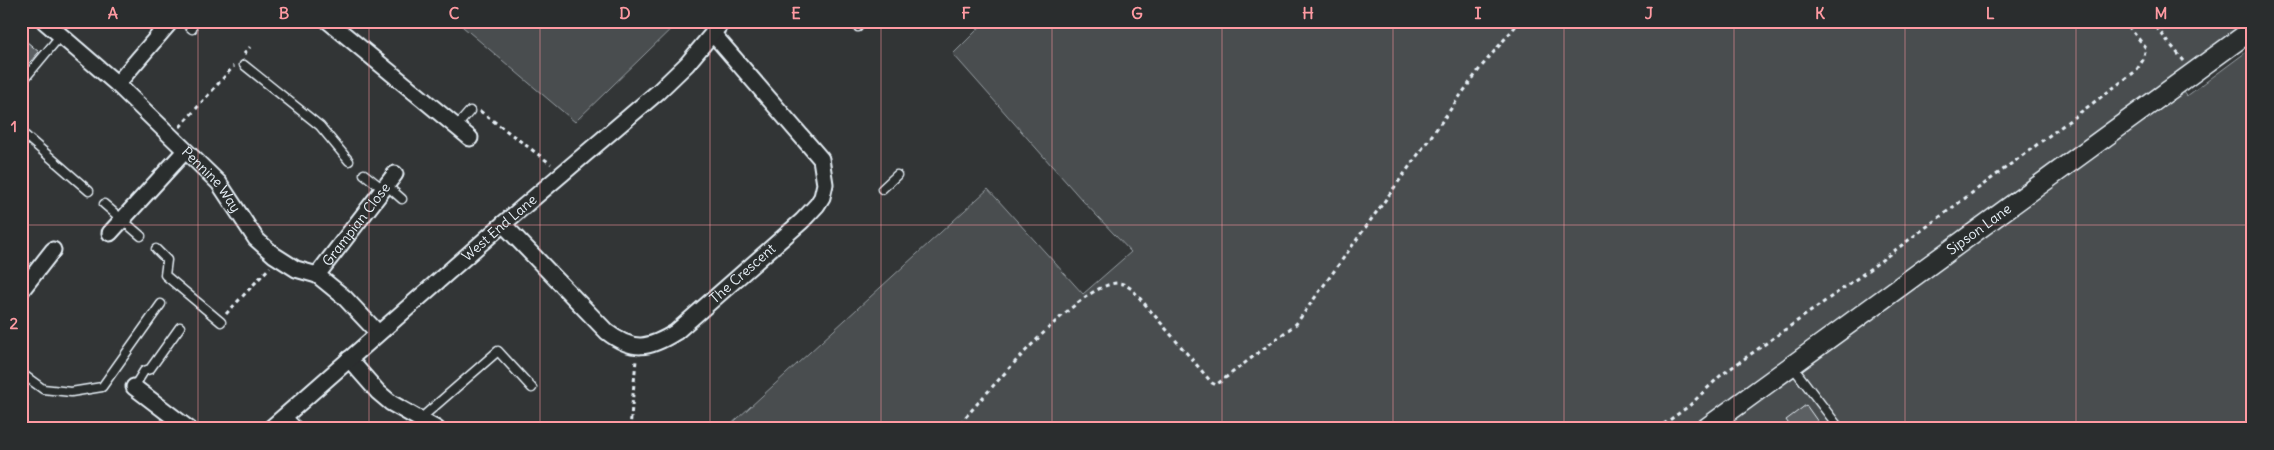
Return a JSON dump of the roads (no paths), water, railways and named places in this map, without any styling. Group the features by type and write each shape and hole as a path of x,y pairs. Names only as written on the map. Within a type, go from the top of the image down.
{"street":[{"name":"Pennine Way","path":"44,21 117,84 219,183 256,239 296,269 317,275 344,297 378,333"},
{"path":"117,84 171,21"},
{"path":"328,21 470,138"},
{"name":"West End Lane","path":"270,429 503,224 658,92 714,35 724,21"},
{"name":"Sipson Lane","path":"1705,429 2253,29"},
{"name":"The Crescent","path":"503,224 607,332 622,342 637,347 663,340 676,332 802,221 817,206 822,197 825,184 821,158 714,35"},
{"path":"110,233 185,150"},
{"name":"Grampian Close","path":"317,275 388,183"},
{"path":"21,291 53,250"},
{"path":"349,359 378,392 391,403 437,429"},
{"path":"134,387 189,429"}],"lane":[{"path":"183,21 192,29"},
{"path":"852,21 858,27"},
{"path":"21,83 61,35"},
{"path":"244,65 320,126 349,161"},
{"path":"456,127 472,108"},
{"path":"21,132 89,191"},
{"path":"364,174 388,183 402,199"},
{"path":"882,189 897,175"},
{"path":"104,204 141,236"},
{"path":"156,249 167,260 165,275 219,320"},
{"path":"21,373 43,389 71,392 102,386 161,304"},
{"path":"134,387 144,371 150,370 180,327"},
{"path":"420,419 498,351 532,388"},
{"path":"1792,366 1840,429"},
{"path":"286,415 300,429"}]}
